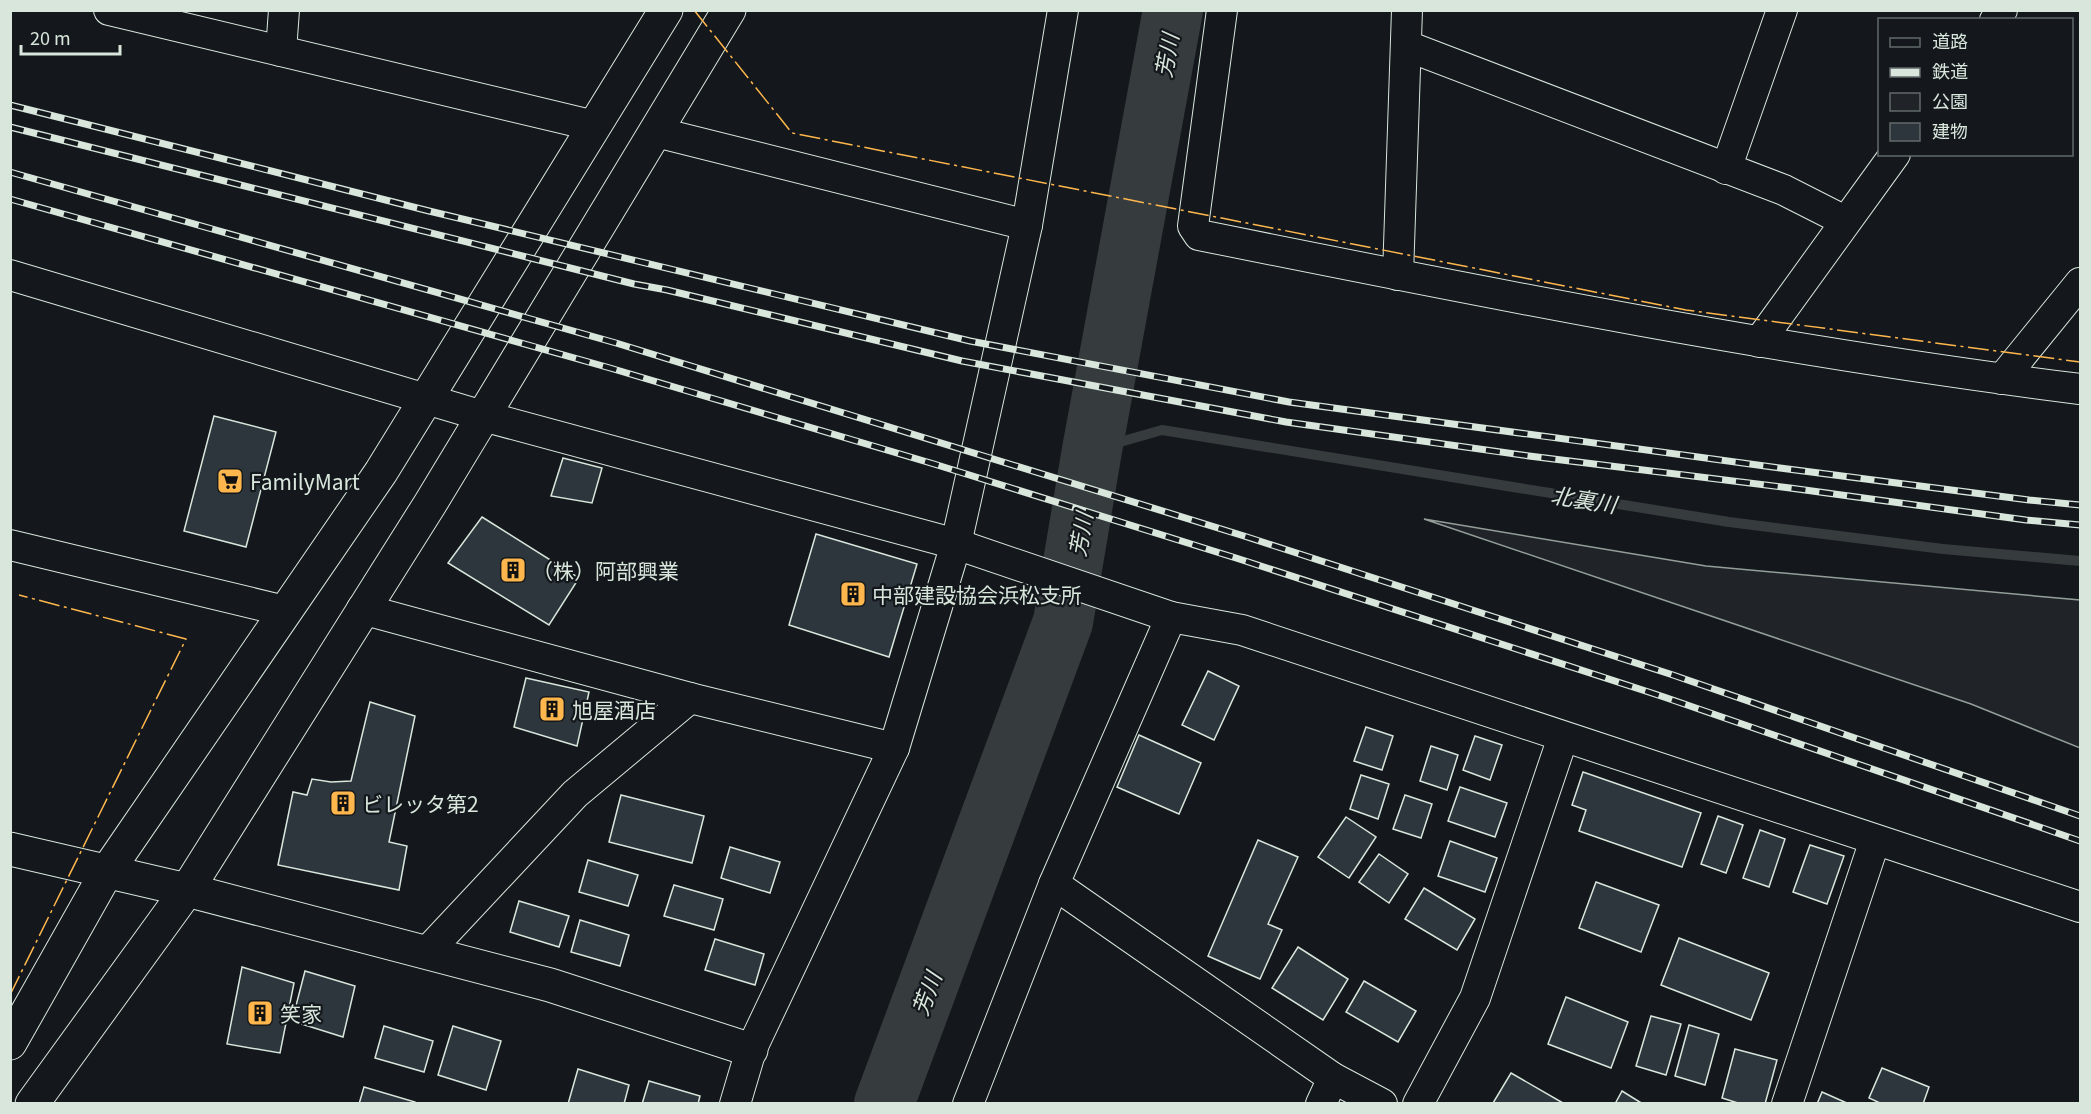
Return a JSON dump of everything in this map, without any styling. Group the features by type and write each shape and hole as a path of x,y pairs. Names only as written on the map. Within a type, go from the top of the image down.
{"street":[{"path":"109,10 595,126"},
{"path":"280,51 284,10"},
{"path":"10,1043 106,873 381,472 666,10"},
{"path":"32,1104 187,890 483,416 729,10"},
{"path":"735,1104 751,1050 894,748 956,544 1027,225 1063,10"},
{"path":"1222,10 1193,226 1199,235 1398,275 1759,342 2080,389"},
{"path":"1398,275 1407,10"},
{"path":"1726,169 1782,10"},
{"path":"1407,46 1785,190 1845,221"},
{"path":"656,132 1027,225"},
{"path":"1759,342 1894,156"},
{"path":"10,274 483,416 956,544 1165,614 1242,630 2080,907"},
{"path":"2002,379 2080,283"},
{"path":"10,545 285,611"},
{"path":"362,609 690,698 894,748"},
{"path":"968,1104 1054,884 1165,614"},
{"path":"427,952 575,794 690,698"},
{"path":"1418,1104 1475,999 1563,737"},
{"path":"1787,1104 1875,840"},
{"path":"10,849 187,890 550,985 751,1050"},
{"path":"1054,884 1327,1091 1382,1104"}],"green space":[{"path":"1424,519 1706,566 2080,600 2080,748 1971,704"}],"building":[{"name":"FamilyMart","path":"214,416 276,432 246,547 184,531"},
{"path":"563,458 602,468 592,503 551,496"},
{"name":"（株）阿部興業","path":"482,517 579,578 549,625 448,563"},
{"name":"中部建設協会浜松支所","path":"816,534 917,564 889,657 789,625"},
{"path":"1208,671 1239,686 1214,740 1182,725"},
{"name":"旭屋酒店","path":"526,678 589,692 577,746 514,727"},
{"name":"ビレッタ第2","path":"370,702 415,716 389,842 407,846 399,890 278,865 293,792 307,795 312,779 331,782 351,781"},
{"path":"1366,727 1393,736 1382,770 1354,761"},
{"path":"1139,735 1201,763 1179,814 1117,787"},
{"path":"1475,736 1502,745 1490,780 1463,770"},
{"path":"1431,746 1458,755 1447,790 1420,781"},
{"path":"1583,772 1701,813 1682,867 1579,831 1586,810 1572,805"},
{"path":"1361,775 1389,784 1378,819 1350,809"},
{"path":"1460,787 1507,803 1495,837 1448,821"},
{"path":"621,795 704,816 692,863 609,842"},
{"path":"1405,795 1432,804 1421,838 1393,829"},
{"path":"1718,816 1743,825 1726,873 1701,864"},
{"path":"1346,817 1376,837 1349,878 1318,857"},
{"path":"1760,830 1785,839 1769,887 1743,878"},
{"path":"1258,840 1298,857 1268,924 1282,930 1260,979 1208,956"},
{"path":"1450,841 1497,858 1485,892 1438,876"},
{"path":"1810,845 1844,856 1827,904 1793,892"},
{"path":"730,847 780,862 770,893 721,878"},
{"path":"1379,854 1408,874 1389,903 1359,882"},
{"path":"588,860 638,875 628,906 579,892"},
{"path":"1596,882 1659,905 1641,952 1579,928"},
{"path":"674,885 723,899 714,930 664,916"},
{"path":"1424,888 1475,919 1457,950 1405,919"},
{"path":"519,901 569,916 559,947 510,932"},
{"path":"580,920 629,935 620,966 571,952"},
{"path":"1679,938 1769,973 1751,1020 1661,985"},
{"path":"715,939 764,954 755,985 705,970"},
{"path":"1298,947 1348,979 1323,1020 1272,988"},
{"name":"笑家","path":"242,967 294,983 280,1053 227,1044"},
{"path":"305,971 355,986 343,1037 292,1021"},
{"path":"1364,981 1416,1011 1398,1042 1346,1012"},
{"path":"1566,997 1628,1022 1611,1068 1548,1044"},
{"path":"1651,1016 1681,1024 1666,1075 1636,1066"},
{"path":"1689,1025 1719,1034 1705,1085 1675,1076"},
{"path":"384,1026 433,1041 424,1072 375,1058"},
{"path":"453,1026 501,1041 486,1090 438,1075"},
{"path":"1735,1049 1777,1060 1765,1104 1741,1104 1722,1098"},
{"path":"1882,1068 1929,1087 1923,1104 1882,1104 1869,1098"},
{"path":"578,1069 629,1085 624,1104 568,1104"},
{"path":"1511,1073 1563,1103 1563,1104 1493,1103"},
{"path":"649,1081 700,1096 698,1104 642,1104"},
{"path":"364,1087 415,1102 415,1104 359,1104"},
{"path":"1622,1091 1643,1104 1615,1104"},
{"path":"1822,1092 1849,1104 1817,1104"}],"waterway":[{"name":"芳川","path":"884,1104 1063,622 1092,450 1173,10"},
{"name":"北裏川","path":"1092,450 1162,430 1729,522 1943,549 2080,561"}],"railway":[{"path":"10,105 429,211 970,341 1289,402 1780,468 2080,505"},
{"path":"10,127 634,284 962,361 1286,422 1529,456 2080,525"},
{"path":"10,172 616,343 1244,536 1673,675 2080,816"},
{"path":"10,199 610,368 934,464 1236,558 1664,697 2080,841"}],"power":[{"path":"694,10 792,133 1686,310 2080,362"},
{"path":"10,995 186,639 19,595"}],"place":[{"name":"FamilyMart","path":"230,481"},
{"name":"（株）阿部興業","path":"513,570"},
{"name":"中部建設協会浜松支所","path":"853,594"},
{"name":"旭屋酒店","path":"552,709"},
{"name":"ビレッタ第2","path":"343,803"},
{"name":"笑家","path":"260,1013"}]}
